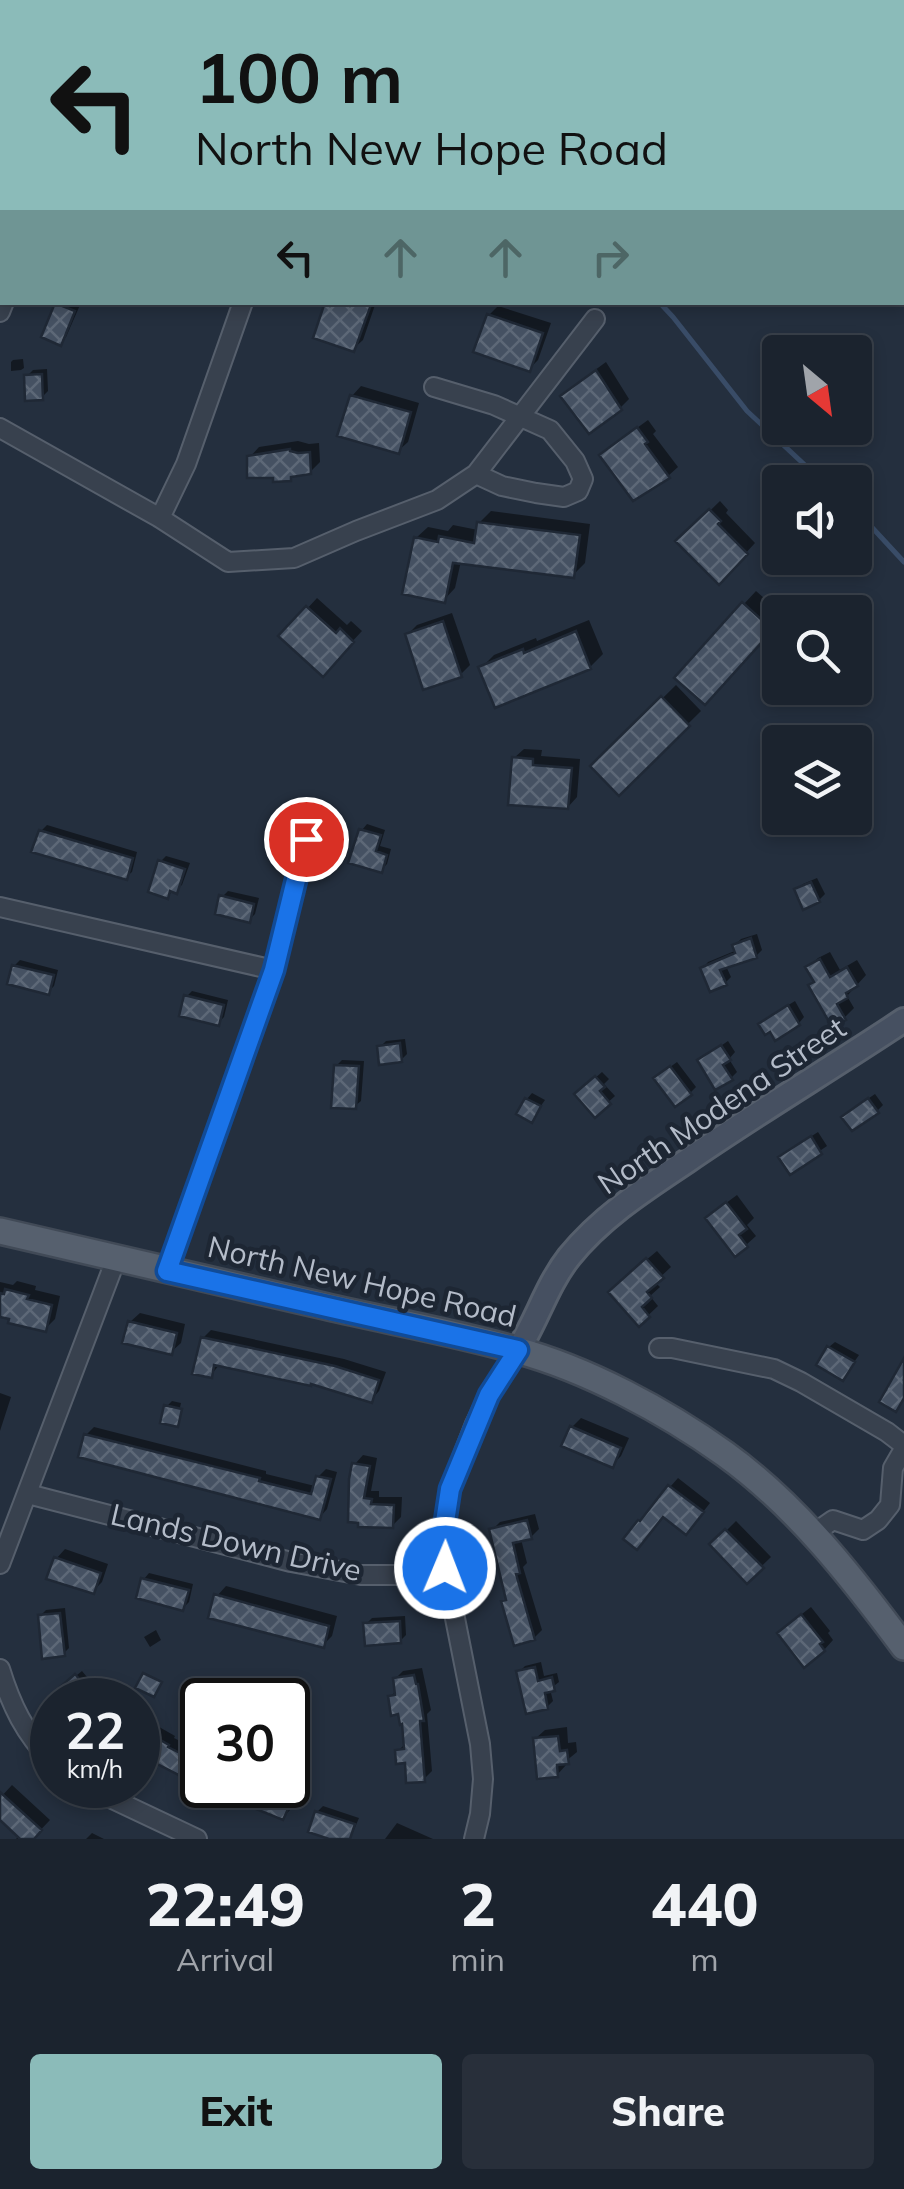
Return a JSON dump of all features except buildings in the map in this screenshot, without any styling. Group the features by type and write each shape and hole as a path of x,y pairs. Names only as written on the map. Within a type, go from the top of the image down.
{"main road":[{"name":"North New Hope Road","path":"0,1231 518,1350 610,1387 688,1428 762,1484 814,1534 904,1647"}],"street":[{"path":"160,518 186,464 243,305"},
{"path":"0,428 160,518 228,562 294,558 437,500 476,474 595,319"},
{"path":"434,387 494,405 550,430 583,479 578,491 564,498 502,486 476,474"},
{"path":"167,1271 274,970 306,839"},
{"path":"0,907 274,970"},
{"name":"North Modena Street","path":"518,1350 532,1328 547,1290 569,1257 598,1227 632,1198 734,1129 904,1020"},
{"path":"0,1564 116,1260"},
{"path":"658,1348 774,1369 887,1432 904,1447 894,1468 890,1505 878,1520 863,1530 833,1520 814,1534"},
{"path":"474,1839 483,1779 480,1744 445,1568 445,1522 450,1489 489,1395 518,1350"},
{"name":"Lands Down Drive","path":"28,1494 344,1572 399,1576 445,1568"},
{"path":"0,1668 9,1698 30,1736"},
{"path":"130,1808 197,1839"}],"waterway":[{"path":"662,305 747,411 805,465"},
{"path":"872,527 904,562"}],"route":[{"path":"306,839 274,970 167,1271 518,1350 489,1395 450,1489 445,1568"}]}
